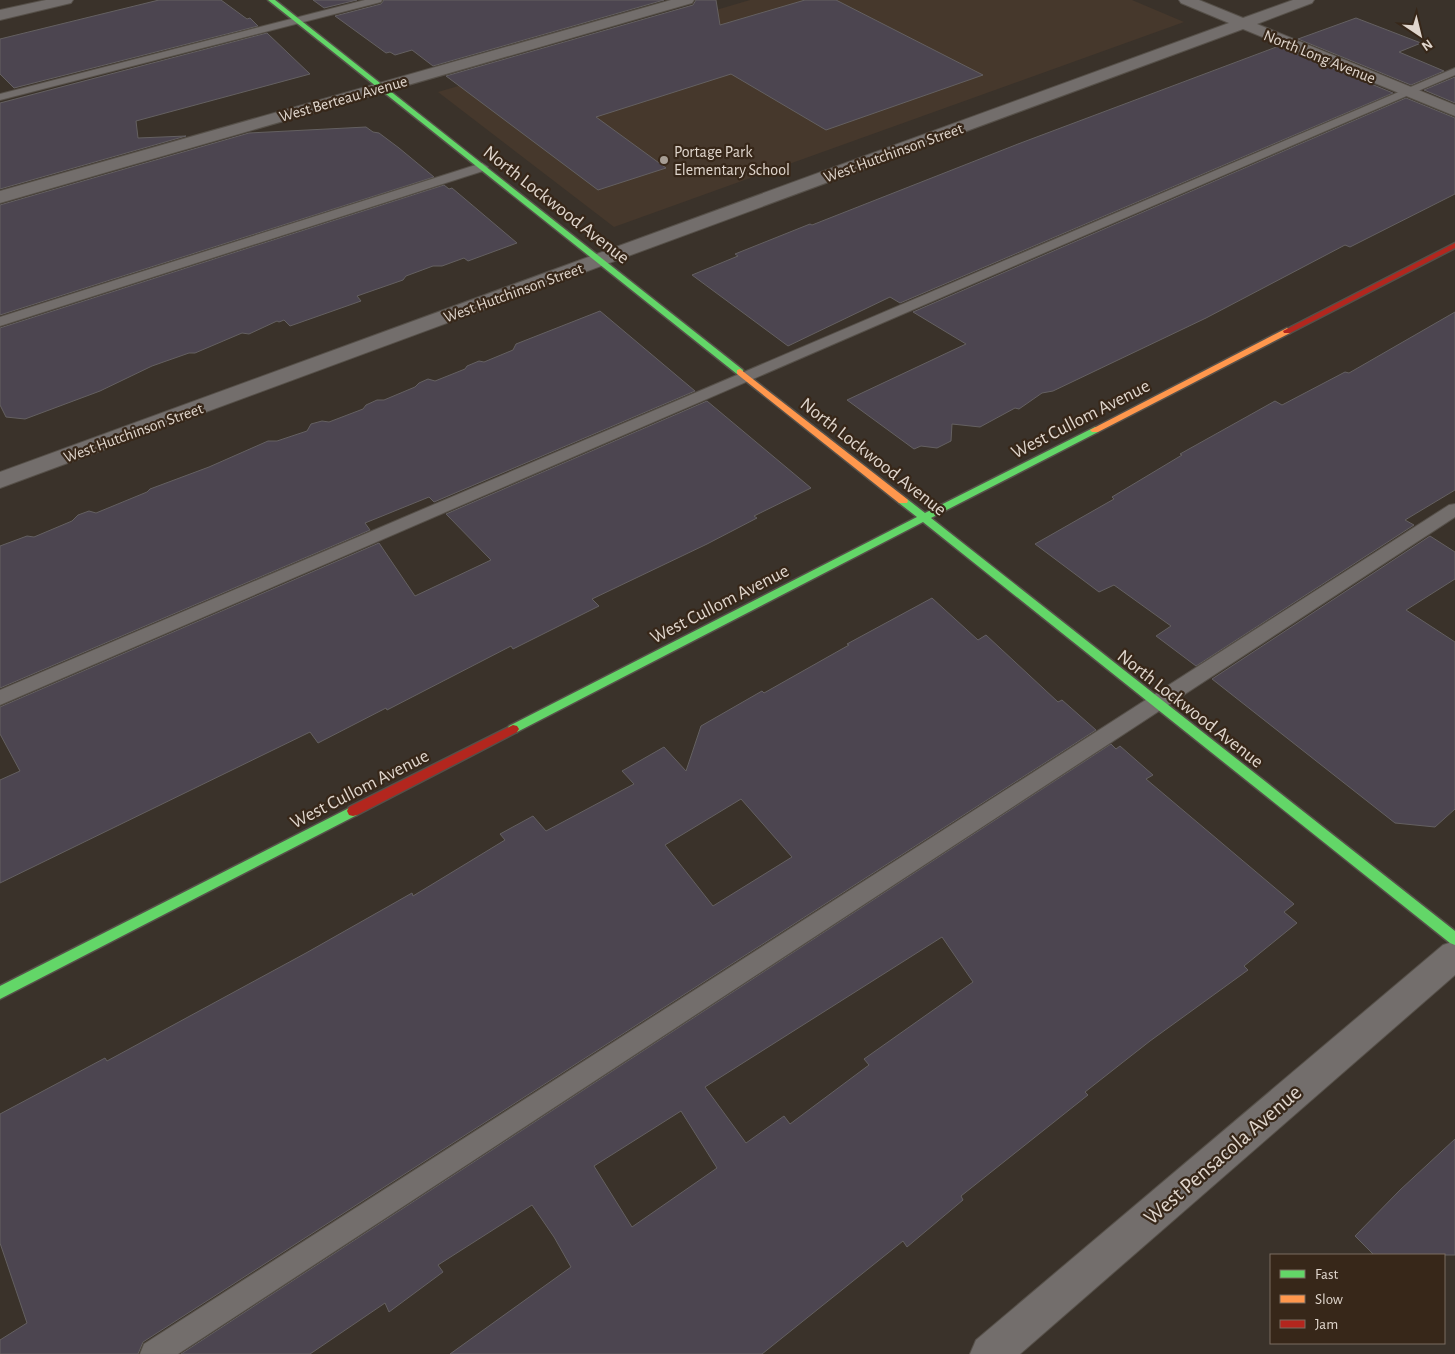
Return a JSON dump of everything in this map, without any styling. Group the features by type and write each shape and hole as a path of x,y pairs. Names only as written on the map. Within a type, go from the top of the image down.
{"street":[{"path":"0,16 66,0"},
{"name":"North Lockwood Avenue","path":"272,0 1455,939"},
{"name":"West Berteau Avenue","path":"0,197 687,0"},
{"name":"North Long Avenue","path":"1186,0 1455,111"},
{"name":"West Hutchinson Street","path":"0,480 1307,0"},
{"name":"West Cullom Avenue","path":"0,993 1455,245"},
{"name":"West Pensacola Avenue","path":"990,1354 1455,955"}],"lane":[{"path":"0,97 377,0"},
{"path":"0,698 1455,71"},
{"path":"0,322 482,167"},
{"path":"154,1354 1455,510"}],"shaded area":[{"name":"Portage Park Elementary School","path":"750,0 1132,0 1184,22 614,227 438,92"}],"building":[{"path":"159,0 221,0 247,19 250,18 258,26 14,88 0,74 0,39"},
{"path":"313,0 357,0 324,8"},
{"path":"384,0 664,0 433,66 412,50 395,55 390,52 386,53 335,16 381,4"},
{"path":"696,0 716,0 720,25 805,0 836,0 983,75 826,130 731,74 596,117 666,168 598,190 446,76 693,5"},
{"path":"1356,18 1421,43 1399,52 1444,71 1411,85 1298,39"},
{"path":"267,33 310,74 136,121 138,138 186,136 0,189 0,103"},
{"path":"1279,46 1393,93 900,303 890,297 788,346 692,275 738,256 735,254 810,224 812,225 1018,144"},
{"path":"1455,77 1455,103 1424,90"},
{"path":"1406,98 1455,118 1455,194 1350,247 1345,245 1206,318 1053,391 1042,393 1019,409 1015,408 980,427 952,424 951,441 937,448 921,446 914,449 847,400 966,344 913,312"},
{"path":"366,127 373,132 379,133 434,177 0,315 0,205 249,133"},
{"path":"444,185 449,189 452,188 517,243 468,261 464,258 442,266 433,266 406,276 403,280 357,296 361,301 290,326 284,320 277,321 249,334 242,333 195,353 189,353 152,366 100,391 25,419 6,417 0,405 0,328"},
{"path":"600,311 695,391 434,502 429,497 365,523 370,530 0,688 0,546 27,536 34,537 72,521 78,515 89,511 96,513 268,441 277,441 307,431 311,424 322,421 329,422 363,409 366,405 377,400 384,400 415,387 428,379 435,381 479,361 484,362 513,350 516,344"},
{"path":"1455,312 1455,490 1405,520 1414,525 1196,666 1156,636 1171,626 1114,585 1099,592 1035,544 1114,499 1112,497 1182,455 1180,454 1275,401 1282,405 1345,372 1349,373"},
{"path":"707,401 811,488 754,516 757,518 707,544 592,599 599,606 513,649 511,646 318,743 310,732 0,883 0,780 20,771 0,734 0,707 379,543 415,596 491,560 446,514"},
{"path":"1430,536 1455,552 1455,579 1406,610 1455,642 1455,809 1435,827 1395,823 1212,679"},
{"path":"932,598 978,640 986,635 1058,702 1062,700 1096,730 143,1342 138,1354 0,1354 0,1340 27,1323 0,1243 0,1114 105,1058 107,1061 412,893 413,896 505,840 500,834 533,816 546,831 634,784 622,771 664,747 686,771 701,726 849,645 847,644","holes":["741,799 792,857 713,906 665,845"]},
{"path":"1111,744 1116,749 1120,746 1153,775 1146,779 1294,904 1284,912 1297,923 1244,966 1248,970 1150,1041 1085,1092 1088,1095 961,1196 963,1200 907,1247 903,1241 762,1354 450,1354 571,1267 554,1237 532,1205 438,1265 443,1272 389,1312 385,1303 310,1354 181,1354","holes":["942,937 973,982 864,1059 869,1065 790,1124 784,1116 746,1143 705,1087","681,1111 717,1168 632,1227 594,1166"]},
{"path":"1455,1139 1455,1255 1373,1254 1355,1236 1400,1190"}],"traffic: fast":[{"path":"271,0 740,372"},
{"path":"513,729 1095,430"},
{"path":"903,501 1455,939"},
{"path":"0,993 353,811"}],"traffic: slow":[{"path":"1095,430 1287,331"},
{"path":"740,372 903,501"}],"traffic: jam":[{"path":"1287,331 1455,245"},
{"path":"353,811 513,729"}],"place":[{"name":"Portage Park Elementary School","path":"664,160"}]}
